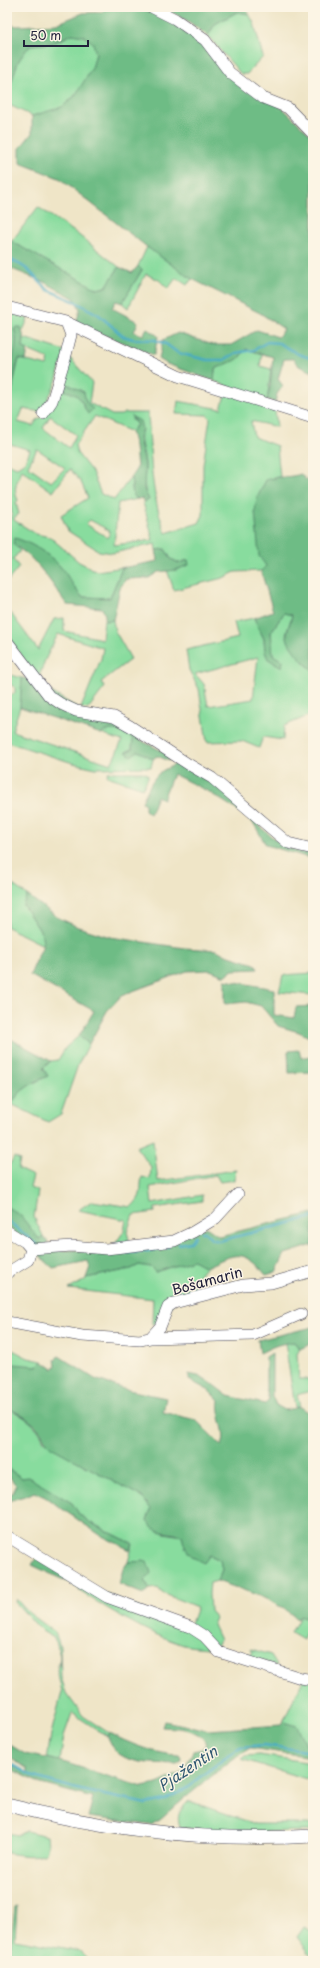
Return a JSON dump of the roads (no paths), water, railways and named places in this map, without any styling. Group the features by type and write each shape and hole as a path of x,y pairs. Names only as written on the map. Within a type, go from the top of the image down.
{"main road":[{"path":"7,1805 52,1816 136,1830 208,1837 313,1836"}],"street":[{"path":"150,7 175,19 205,40 230,73 263,98 288,108 313,134"},
{"path":"7,307 66,322 178,376 313,418"},
{"path":"43,414 52,401 66,355 70,335 66,322"},
{"path":"7,641 49,696 76,711 114,718 130,726 212,778 288,843 313,849"},
{"path":"31,1250 72,1246 106,1248 174,1241 193,1232 216,1218 238,1194"},
{"path":"7,1231 25,1242 31,1250"},
{"path":"7,1273 28,1260 31,1250"},
{"name":"Bošamarin","path":"150,1338 160,1327 168,1307 174,1303 243,1285 271,1283 313,1271"},
{"path":"7,1322 82,1336 140,1340 150,1338 253,1335 301,1314"},
{"path":"7,1536 107,1597 190,1627 204,1636 219,1652 301,1678 313,1680"}],"waterway":[{"path":"7,259 16,262 27,269 48,290 76,302 99,315 123,336 133,339 155,340 166,344 178,353 207,360 224,360 236,353 254,350 267,342 279,343 298,354 313,359"},
{"path":"202,1232 205,1232 211,1239 219,1241 313,1217"},
{"path":"7,1220 37,1245"},
{"path":"179,1244 190,1242 195,1236"},
{"path":"112,1253 142,1252 168,1247"},
{"name":"Pjažentin","path":"7,1761 34,1777 81,1790 146,1804 165,1800 180,1792 240,1747 263,1745 313,1752"}]}
